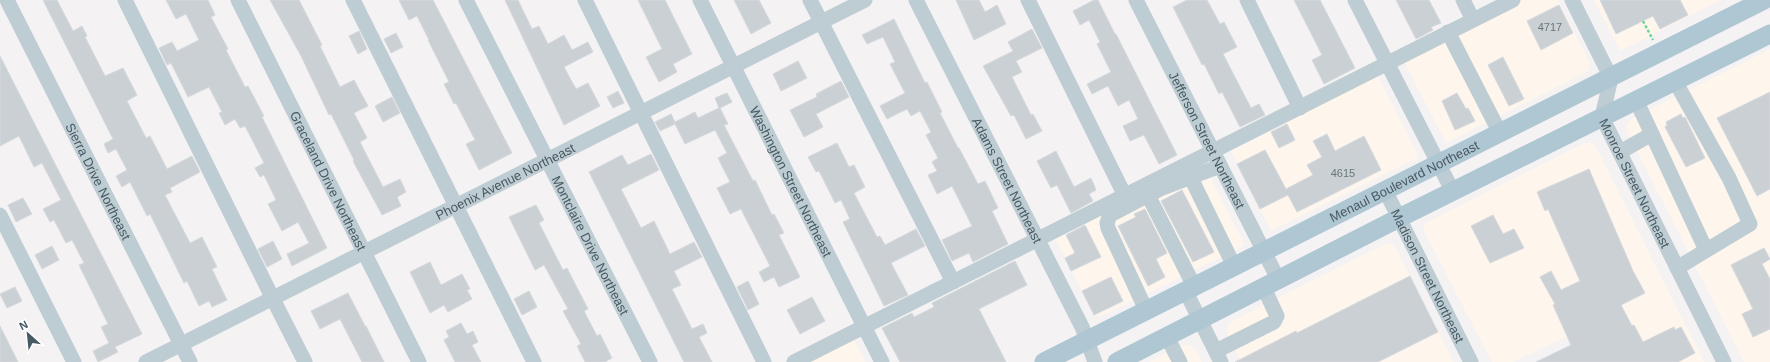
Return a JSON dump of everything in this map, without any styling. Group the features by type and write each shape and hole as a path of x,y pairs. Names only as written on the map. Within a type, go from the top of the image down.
{"main road":[{"name":"Menaul Boulevard Northeast","path":"1044,362 1764,0"},
{"path":"1117,362 1399,218 1770,34"}],"street":[{"name":"Sierra Drive Northeast","path":"7,0 190,362"},
{"path":"125,0 273,299 306,362"},
{"name":"Graceland Drive Northeast","path":"238,0 419,362"},
{"path":"353,0 534,362"},
{"name":"Montclaire Drive Northeast","path":"466,0 650,362"},
{"path":"585,0 764,362"},
{"name":"Washington Street Northeast","path":"700,0 882,362"},
{"path":"810,0 953,282"},
{"name":"Phoenix Avenue Northeast","path":"146,362 864,0"},
{"name":"Adams Street Northeast","path":"916,0 1088,340 1095,362"},
{"path":"1028,0 1125,196"},
{"name":"Jefferson Street Northeast","path":"1136,0 1264,252 1277,316 1274,322 1218,357"},
{"path":"1247,0 1300,108"},
{"path":"1355,0 1453,192"},
{"path":"1463,0 1473,20"},
{"path":"794,362 1513,0"},
{"path":"1572,0 1611,78"},
{"path":"1448,32 1500,133"},
{"name":"Monroe Street Northeast","path":"1611,78 1602,117 1724,362"},
{"path":"1674,81 1729,178 1750,224 1677,268"},
{"path":"1636,100 1706,250"},
{"path":"1620,152 1652,134"},
{"path":"1146,310 1108,228 1107,222 1110,215 1160,189 1220,166"},
{"path":"1191,178 1234,266"},
{"name":"Madison Street Northeast","path":"1385,190 1471,362"},
{"path":"1148,195 1190,288 1200,320 1218,357"},
{"path":"0,215 74,362"},
{"path":"1167,337 1180,362"}],"path":[{"path":"1643,21 1653,41"}],"shaded area":[{"path":"1520,0 1558,0 1590,63 1588,71 1446,143 1403,59"},
{"path":"1594,0 1721,0 1620,51"},
{"path":"1770,49 1770,362 1744,362 1628,133 1627,124 1631,119"},
{"path":"1376,73 1418,155 1417,158 1271,231 1229,147"},
{"path":"1584,143 1593,143 1598,151 1704,362 1599,362 1582,329 1513,362 1492,362 1424,231 1424,227 1426,223"},
{"path":"1202,161 1244,244 1243,246 1102,316 1095,316 1054,236"},
{"path":"1387,243 1393,245 1396,249 1454,362 1242,362 1228,335 1227,327 1230,322"},
{"path":"853,337 865,362 801,362"},
{"path":"1183,345 1190,345 1196,349 1202,362 1149,362"}],"building":[{"path":"43,0 57,0 73,31 82,26 87,36 85,37 105,76 123,68 137,95 127,101 146,138 150,136 167,169 192,156 200,172 170,188 172,192 165,195 190,243 202,237 217,267 212,269 227,300 212,307 209,301 199,306 187,281 184,283 150,214 147,216 130,182 122,187 116,176 127,170 116,149 108,153 104,144 113,139"},
{"path":"166,0 208,0 215,15 211,17 228,49 226,50 245,87 248,86 264,116 262,117 327,248 292,266 287,254 309,243 298,222 282,231 268,204 276,200 264,175 260,177 255,168 264,163 245,126 240,128 235,119 225,125 219,113 222,112 209,87 188,97 171,63 167,65 159,48 172,42 177,51 199,40 186,14 176,19"},
{"path":"270,0 299,0 322,45 320,46 340,87 354,80 368,106 354,113 367,138 360,142 383,187 400,179 406,192 397,197 401,206 382,215 353,161 354,160 331,114 329,115 301,56"},
{"path":"399,0 433,0 512,153 479,170 466,144 475,140 456,103 454,104 444,84 449,82 417,16 409,20"},
{"path":"505,0 518,0 532,29 539,26 548,44 564,35 572,50 588,42 593,52 564,67 576,89 588,83 600,106 564,125"},
{"path":"638,0 665,0 692,54 673,64 677,72 659,82 646,57 662,49"},
{"path":"734,0 759,0 771,23 751,34"},
{"path":"956,0 979,0 985,12 997,5 1006,24 974,40"},
{"path":"1094,0 1098,0 1177,155 1159,164 1144,135 1130,141 1123,126 1138,119 1129,100 1118,106 1108,86 1092,94 1087,84 1111,72 1097,44 1100,42 1089,20 1080,25 1073,11"},
{"path":"1187,0 1207,0 1220,24 1224,22 1237,47 1223,54 1251,108 1259,104 1265,115 1240,127 1222,92 1219,94 1204,64 1202,65 1173,7"},
{"path":"1294,0 1320,0 1355,68 1324,84 1312,60 1322,55"},
{"path":"1396,0 1429,0 1441,23 1431,27 1433,30 1416,39"},
{"path":"1600,0 1680,0 1688,15 1660,29 1653,16 1616,34"},
{"path":"1559,5 1573,33 1541,50 1527,21"},
{"path":"894,19 925,83 927,82 942,112 940,113 958,148 978,184 985,181 998,208 992,211 1008,244 973,262 969,253 952,261 942,240 972,226 952,186 937,194 928,175 937,171 932,162 938,158 926,135 931,132 920,111 911,116 907,109 887,119 880,106 905,93 890,64 895,62 883,37 867,44 862,35"},
{"path":"1032,29 1042,48 1016,61 1022,72 1012,77 1031,115 1033,114 1042,131 1026,139 1014,115 1011,116 983,66 1013,51 1008,42"},
{"path":"359,31 367,49 358,54 349,36"},
{"path":"396,33 403,47 391,53 384,39"},
{"path":"0,56 142,334 115,347 118,352 98,362 93,351 109,343 101,327 108,324 79,265 84,263 72,240 66,243 54,220 50,222 43,209 61,200 42,163 34,167 19,136 0,146"},
{"path":"1503,57 1524,99 1509,106 1488,65"},
{"path":"798,61 807,78 781,91 773,74"},
{"path":"841,81 849,97 816,114 823,127 804,137 790,110 817,97 816,94"},
{"path":"618,91 624,103 613,108 607,97"},
{"path":"1770,92 1770,189 1757,196 1717,118"},
{"path":"727,93 732,102 720,108 728,124 724,125 753,181 755,180 772,215 774,214 784,233 779,235 800,277 779,287 774,277 764,282 759,272 770,266 741,209 730,214 717,188 730,182 718,158 727,153 715,130 685,144 675,124 660,131 655,122 671,114 675,122 695,112 698,118 719,108 715,98"},
{"path":"1457,93 1475,121 1455,130 1442,101"},
{"path":"392,97 400,113 383,122 375,106"},
{"path":"1681,114 1683,118 1685,117 1705,158 1686,167 1665,127 1667,125 1666,122"},
{"path":"1287,124 1295,140 1279,148 1271,132"},
{"path":"1327,134 1335,151 1364,136 1381,170 1297,212 1288,195 1260,209 1237,164 1265,150 1286,189 1313,175 1307,165 1322,157 1313,141"},
{"path":"837,143 849,167 854,165 865,187 854,193 877,237 880,236 885,245 916,229 925,246 891,263 908,295 884,306 843,222 850,219 841,200 835,203 819,171 816,172 808,157"},
{"path":"1056,151 1074,187 1091,178 1096,190 1089,194 1093,201 1071,213 1057,185 1051,188 1037,161"},
{"path":"651,154 659,170 621,189 641,228 654,221 670,254 694,242 702,257 674,271 681,285 672,289 692,329 703,324 707,333 699,337 712,362 684,362 589,172 622,155 628,165"},
{"path":"1589,169 1633,271 1645,293 1621,305 1632,326 1634,325 1643,342 1674,327 1675,330 1681,327 1695,353 1678,362 1536,362 1571,345 1553,305 1555,304 1540,277 1551,271 1561,290 1580,281 1548,209 1545,211 1537,192"},
{"path":"1182,190 1214,252 1193,262 1161,201"},
{"path":"23,198 32,214 16,222 8,205"},
{"path":"536,205 544,220 539,223 563,270 567,268 588,309 584,311 597,336 600,334 612,358 605,362 585,362 577,346 581,344 563,311 568,309 544,265 535,270 509,217"},
{"path":"1145,209 1167,253 1156,259 1165,277 1148,286 1118,226 1136,217 1134,214"},
{"path":"1493,215 1503,234 1514,229 1524,248 1490,263 1471,226"},
{"path":"1085,225 1101,257 1071,271 1065,258 1075,253 1066,235"},
{"path":"273,241 282,259 267,267 258,249"},
{"path":"52,246 59,260 42,269 35,255"},
{"path":"1764,248 1770,259 1762,264 1770,279 1770,329 1753,337 1742,314 1753,309 1731,265"},
{"path":"1015,261 1027,285 979,309 1006,362 900,362 882,328 912,313 914,317 934,307 932,303"},
{"path":"430,262 441,285 462,274 470,289 467,290 472,299 448,312 444,305 430,313 410,272"},
{"path":"1410,276 1438,332 1378,362 1235,362 1296,331 1297,333"},
{"path":"1111,277 1123,301 1094,315 1082,291"},
{"path":"748,281 759,304 748,310 737,287"},
{"path":"15,287 22,301 7,308 0,294"},
{"path":"529,291 537,307 522,315 514,299"},
{"path":"348,293 384,362 362,362 340,319 320,329 311,311"},
{"path":"812,297 825,321 800,334 787,310"},
{"path":"461,323 467,334 473,331 478,342 472,345 481,362 455,362 444,340 449,337 446,331"},
{"path":"0,326 18,362 0,362"}]}
